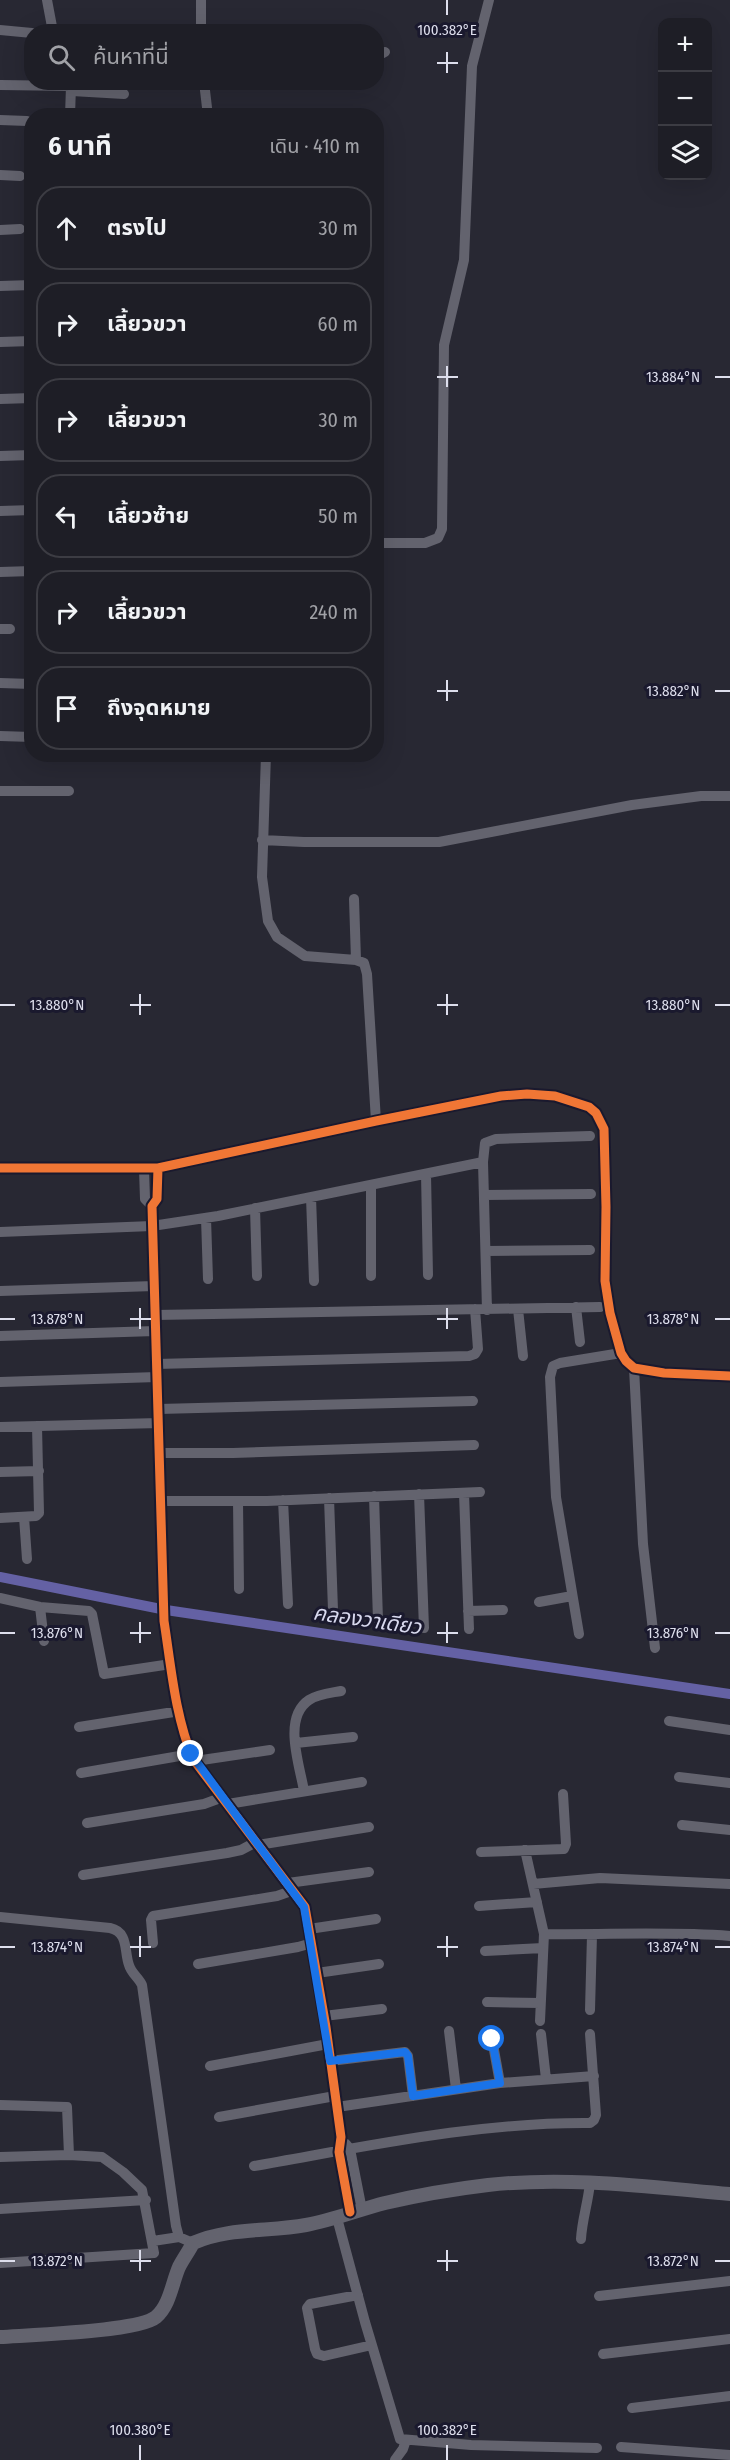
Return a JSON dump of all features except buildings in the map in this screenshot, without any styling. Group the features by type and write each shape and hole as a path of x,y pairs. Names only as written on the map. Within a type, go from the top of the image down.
{"street":[{"path":"47,0 52,24"},
{"path":"201,0 201,24"},
{"path":"384,543 425,543 438,538 442,529 444,345 464,260 472,66 489,0"},
{"path":"0,30 24,32"},
{"path":"0,85 24,86"},
{"path":"70,90 70,108"},
{"path":"93,90 124,94"},
{"path":"205,90 207,108"},
{"path":"0,120 24,121"},
{"path":"0,175 20,176"},
{"path":"0,230 20,230"},
{"path":"0,286 24,285"},
{"path":"0,342 24,341"},
{"path":"0,399 24,398"},
{"path":"0,456 24,455"},
{"path":"0,511 24,510"},
{"path":"0,572 24,571"},
{"path":"0,684 24,684"},
{"path":"0,736 24,737"},
{"path":"266,762 262,877 268,921 277,937 305,956 356,960 364,963 367,974 376,1120"},
{"path":"0,791 69,791"},
{"path":"262,840 304,843 439,842 632,805 701,796 730,796"},
{"path":"354,899 356,960"},
{"path":"0,1168 158,1168 376,1120 501,1096 527,1094 555,1096 589,1107 596,1113 604,1129 605,1281 610,1313 621,1353 634,1368 664,1373 730,1376"},
{"path":"487,1310 483,1162 485,1143 489,1140 590,1136"},
{"path":"0,1232 152,1226 206,1218 483,1162"},
{"path":"144,1168 145,1199 152,1206"},
{"path":"158,1168 158,1199 152,1206 152,1226 164,1621 171,1664 180,1711 193,1758 304,1907 317,1973 336,2101 341,2137 339,2152 350,2213 358,2295 400,2439 471,2445 597,2448"},
{"path":"426,1174 428,1275"},
{"path":"371,1185 371,1276"},
{"path":"484,1195 591,1194"},
{"path":"311,1197 314,1281"},
{"path":"255,1208 257,1276"},
{"path":"206,1218 208,1279"},
{"path":"486,1251 590,1250"},
{"path":"0,1291 154,1286"},
{"path":"576,1307 580,1342"},
{"path":"155,1315 600,1307"},
{"path":"156,1364 469,1356 475,1354 478,1349 475,1309"},
{"path":"518,1309 523,1356"},
{"path":"0,1336 156,1332"},
{"path":"579,1634 556,1497 550,1377 554,1366 560,1363 621,1353"},
{"path":"634,1368 643,1544 655,1648"},
{"path":"0,1382 157,1377"},
{"path":"159,1409 473,1401"},
{"path":"0,1427 159,1423"},
{"path":"0,1518 36,1516 39,1513 37,1426"},
{"path":"160,1453 233,1453 474,1445"},
{"path":"0,1472 39,1471"},
{"path":"464,1492 469,1629"},
{"path":"161,1501 283,1500 480,1492"},
{"path":"419,1494 424,1628"},
{"path":"374,1496 378,1620"},
{"path":"329,1498 333,1610"},
{"path":"283,1500 288,1604"},
{"path":"238,1501 239,1589"},
{"path":"24,1517 27,1559"},
{"path":"539,1602 572,1596"},
{"path":"0,1598 40,1607 75,1609 92,1614 104,1674 171,1664"},
{"path":"40,1607 44,1641"},
{"path":"468,1611 503,1610"},
{"path":"304,1791 294,1728 302,1707 317,1696 341,1691"},
{"path":"78,1727 180,1711"},
{"path":"669,1721 730,1730"},
{"path":"296,1743 352,1737"},
{"path":"81,1773 270,1750"},
{"path":"679,1777 730,1783"},
{"path":"87,1823 225,1800 362,1782"},
{"path":"481,1852 564,1849 566,1847 563,1794"},
{"path":"682,1825 730,1830"},
{"path":"83,1875 226,1853 257,1843 369,1827"},
{"path":"525,1850 544,1934 540,2021"},
{"path":"153,1943 151,1920 158,1914 266,1898 291,1887 369,1872"},
{"path":"533,1884 600,1878 730,1884"},
{"path":"479,1906 537,1902"},
{"path":"0,1917 116,1929 122,1935 130,1968 142,1985 166,2163 179,2237"},
{"path":"309,1929 376,1919"},
{"path":"544,1934 592,1935 648,1932 730,1936"},
{"path":"590,2010 592,1935"},
{"path":"198,1964 312,1943"},
{"path":"485,1951 543,1948"},
{"path":"317,1973 379,1964"},
{"path":"487,2002 540,2003"},
{"path":"324,2016 382,2008"},
{"path":"449,2031 456,2089"},
{"path":"541,2034 546,2079"},
{"path":"254,2166 350,2149 535,2123 590,2123 596,2115 590,2034"},
{"path":"492,2039 500,2083"},
{"path":"210,2066 328,2044"},
{"path":"330,2061 405,2052 408,2056 413,2096"},
{"path":"219,2116 336,2101 413,2096 500,2083 594,2076"},
{"path":"0,2105 67,2107 69,2155"},
{"path":"341,2137 350,2149 350,2213"},
{"path":"0,2157 69,2155 102,2157 142,2190 146,2200 154,2253 0,2263"},
{"path":"153,2241 179,2237 193,2243 230,2233 300,2226 429,2194 487,2185 546,2181 730,2194"},
{"path":"581,2239 582,2221 588,2204 590,2183"},
{"path":"0,2209 146,2200"},
{"path":"0,2337 99,2330 133,2325 156,2318 167,2302 179,2268 193,2243"},
{"path":"600,2296 730,2281"},
{"path":"358,2295 310,2304 307,2308 315,2349 317,2354 324,2356 372,2345"},
{"path":"603,2354 730,2339"},
{"path":"632,2408 730,2396"},
{"path":"395,2460 404,2449 406,2440"},
{"path":"621,2447 730,2455"}],"waterway":[{"name":"คลองวาเดียว","path":"0,1577 166,1610 730,1694"}],"cycle path":[{"path":"0,1168 158,1168 501,1096 527,1094 555,1096 589,1107 596,1113 604,1129 605,1281 610,1313 621,1353 634,1368 664,1373 730,1376"},
{"path":"158,1168 157,1199 152,1206 164,1621 174,1691 193,1759 305,1907 326,2027 341,2137 339,2152 350,2212"}],"route":[{"path":"191,1754 300,1898 308,1918 330,2061 405,2052 408,2056 413,2096 500,2083 492,2039"}]}
